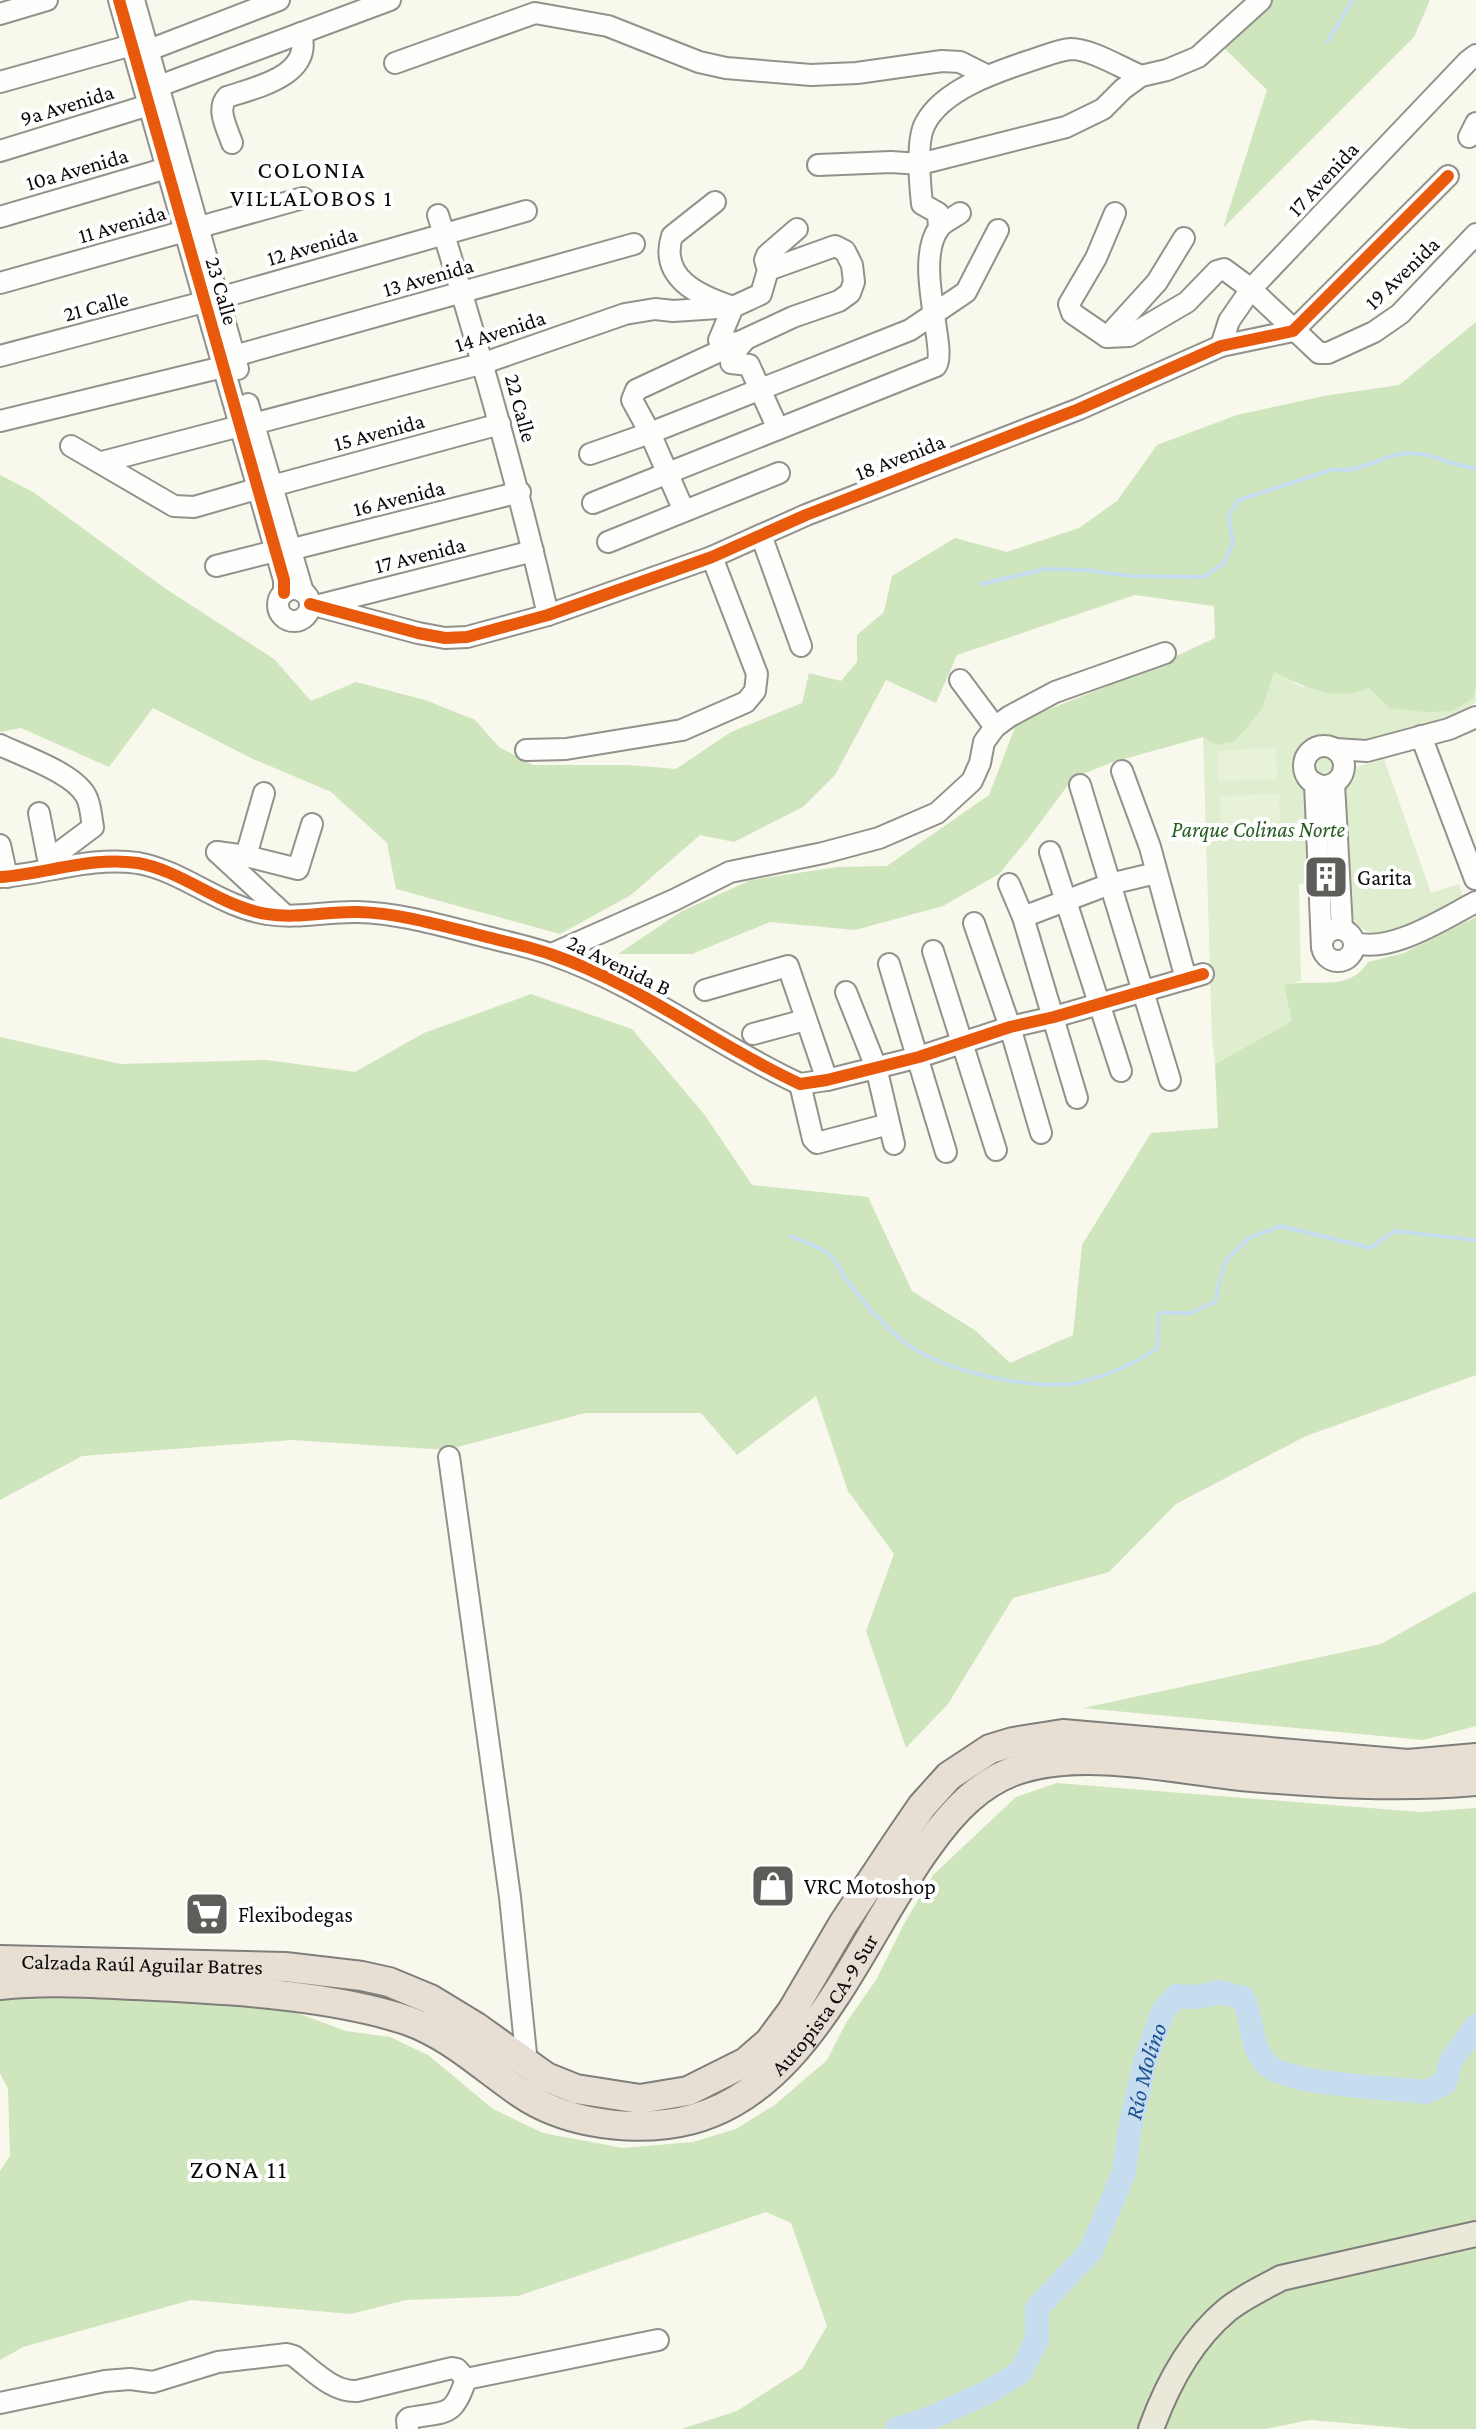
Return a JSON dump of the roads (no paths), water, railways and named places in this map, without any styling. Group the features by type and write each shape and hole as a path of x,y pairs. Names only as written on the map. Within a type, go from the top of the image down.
{"highway":[{"name":"Autopista CA-9 Sur","path":"285,1967 362,1976 389,1982 430,1999 476,2027 546,2077 576,2089 640,2099 688,2091 746,2062 769,2042 792,2011 843,1924 922,1806 949,1776 990,1749 1063,1734 1408,1764 1476,1758"},
{"name":"Autopista CA-9 Sur","path":"276,1996 347,2005 413,2022 451,2042 526,2097 555,2111 597,2122 670,2124 711,2113 745,2097 772,2075 810,2035 914,1864 941,1827 968,1798 994,1781 1023,1768 1072,1761 1114,1762 1246,1776 1413,1786 1476,1781"},
{"name":"Calzada Raúl Aguilar Batres","path":"0,1960 285,1967"},
{"path":"276,1996 285,1967"},
{"name":"Calzada Raúl Aguilar Batres","path":"0,1985 75,1983 181,1987 276,1996"}],"main road":[{"path":"1151,2429 1160,2403 1188,2353 1227,2311 1253,2293 1281,2278 1416,2250 1476,2234"}],"street":[{"path":"0,14 47,0"},
{"name":"23 Calle","path":"119,0 159,86 192,230 264,488 282,550 304,599"},
{"name":"23 Calle","path":"134,0 149,105 167,168 192,230"},
{"path":"0,82 140,48 279,0"},
{"path":"159,86 390,0"},
{"path":"818,165 920,164 1066,127 1103,109 1141,76 1167,70 1198,57 1261,0"},
{"path":"395,63 529,6 608,26 699,62 726,68 811,75 857,73 942,61 960,62 986,75"},
{"path":"232,143 221,109 222,103 227,97 286,76 303,51 301,33"},
{"path":"593,503 936,366 940,356 932,317 930,250 939,228 938,213 922,204 920,164 924,125 939,107 986,75 1071,49 1086,52 1141,76"},
{"name":"17 Avenida","path":"1221,346 1229,321 1251,289 1473,60"},
{"name":"9a Avenida","path":"0,151 149,105"},
{"name":"10a Avenida","path":"0,217 167,168"},
{"path":"1115,213 1096,258 1069,304 1072,313 1107,337 1129,336 1145,329 1195,296 1217,271 1224,269 1251,289 1293,331 1448,176"},
{"name":"11 Avenida","path":"0,283 303,198"},
{"path":"715,202 672,236 668,257 676,275 684,283 712,300 733,307 719,340 726,344 744,341"},
{"name":"12 Avenida","path":"212,300 441,224 526,211"},
{"path":"939,228 960,213"},
{"name":"22 Calle","path":"441,224 520,492 548,615"},
{"path":"684,511 632,400 636,390 793,317 839,301 850,293 854,282 852,265 845,251 835,246 768,270 767,255 797,229"},
{"path":"590,454 910,330 966,292 998,230"},
{"name":"19 Avenida","path":"1293,331 1319,353 1328,353 1374,332 1400,314 1476,234"},
{"path":"1107,337 1157,282 1184,238"},
{"name":"13 Avenida","path":"0,421 229,362 634,244"},
{"name":"14 Avenida","path":"102,462 484,363 625,314 655,309 673,311 733,307 761,294 768,270"},
{"path":"1157,282 1181,305"},
{"name":"21 Calle","path":"0,356 212,300"},
{"name":"18 Avenida","path":"304,599 445,638 467,637 548,615 712,557 806,515 1079,409 1221,346 1293,331"},
{"path":"744,341 731,357 731,363 749,365 778,429"},
{"name":"15 Avenida","path":"102,462 174,506 194,507 500,424"},
{"path":"71,446 102,462"},
{"path":"608,542 779,473"},
{"name":"16 Avenida","path":"216,566 520,492"},
{"path":"761,535 801,646"},
{"name":"17 Avenida","path":"304,599 533,551"},
{"path":"526,750 566,749 658,736 682,730 746,702 755,691 757,674 712,557"},
{"path":"552,954 730,872 879,838 937,813 972,781 984,742 995,727 1010,716 1055,692 1165,653"},
{"path":"960,680 995,727"},
{"path":"1331,780 1307,775 1307,756 1311,751 1323,746 1367,751 1459,725 1476,717"},
{"path":"1421,736 1475,879"},
{"path":"0,745 80,787 86,797 93,827 49,864 39,813"},
{"path":"1329,891 1349,936 1348,958 1338,961 1328,957 1322,947 1329,891 1331,780 1343,759 1335,749"},
{"path":"1331,780 1367,751"},
{"path":"846,992 876,1067 892,1134 817,1143 813,1139 800,1084 827,1080 876,1067 919,1057 1010,1027 1195,977 1122,771"},
{"path":"1080,785 1170,1080"},
{"path":"246,856 264,793"},
{"path":"285,915 217,852 298,869 312,824"},
{"path":"0,845 4,877"},
{"path":"1050,852 1121,1071"},
{"name":"2a Avenida B","path":"4,877 49,864 94,861 141,864 247,909 285,915 381,914 449,927 552,954 616,980 800,1084"},
{"path":"1023,917 1110,884 1156,873"},
{"path":"1009,884 1023,917 1077,1098"},
{"path":"1349,936 1373,946 1384,944 1476,902"},
{"path":"974,923 1010,1027 1041,1133"},
{"path":"933,951 996,1150"},
{"path":"889,964 946,1152"},
{"path":"705,990 788,966 827,1080"},
{"path":"753,1034 805,1020"},
{"path":"449,1457 510,1897 527,2064"},
{"path":"466,2379 658,2340"},
{"path":"0,2403 105,2381 130,2379 153,2382 218,2362 287,2354 346,2391 452,2368 466,2379"},
{"path":"408,2429 409,2418 450,2411 455,2407 466,2379"}],"waterway":[{"path":"1327,42 1353,0"},
{"path":"981,584 1046,569 1131,576 1203,577 1224,563 1233,543 1228,516 1239,500 1334,469 1359,468 1401,454 1421,454 1476,468"},
{"path":"790,1236 829,1254 873,1312 920,1353 965,1371 1044,1384 1085,1381 1122,1368 1149,1354 1157,1348 1159,1313 1191,1313 1215,1302 1225,1261 1249,1238 1280,1226 1371,1248 1394,1231 1476,1240"},
{"name":"Río Molino","path":"897,2429 931,2418 992,2390 1021,2372 1037,2339 1037,2308 1091,2251 1124,2172 1145,2062 1163,2011 1176,1996 1198,1997 1219,1992 1243,1998 1258,2051 1269,2066 1298,2078 1344,2085 1426,2092 1445,2083 1451,2061 1476,2026"}],"place":[{"name":"Garita","path":"1326,877"},
{"name":"VRC Motoshop","path":"773,1886"},
{"name":"Flexibodegas","path":"207,1914"}],"district":[{"name":"COLONIA VILLALOBOS 1","path":"312,183"},
{"name":"ZONA 11","path":"239,2169"}],"park label":[{"name":"Parque Colinas Norte","path":"1258,829"}]}
